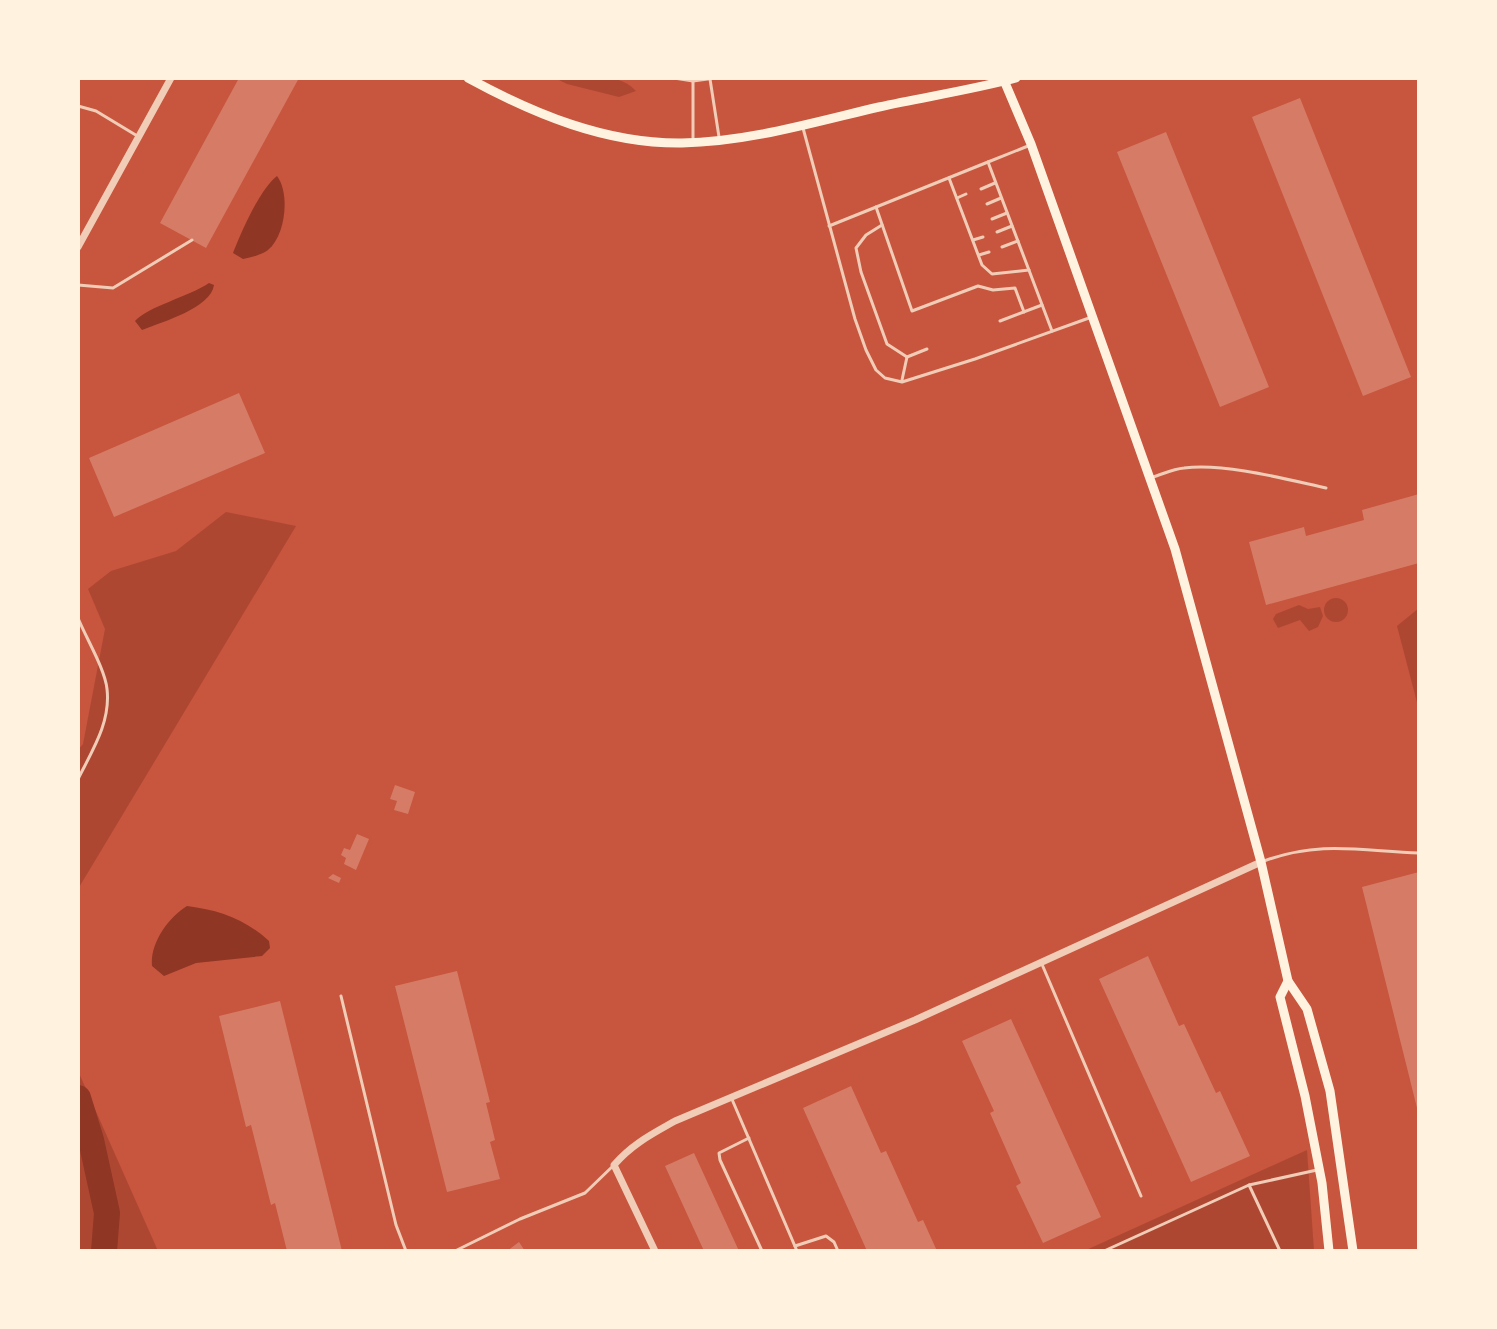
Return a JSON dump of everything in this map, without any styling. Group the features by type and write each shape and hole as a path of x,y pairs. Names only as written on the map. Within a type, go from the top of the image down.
{"main road":[{"path":"468,78 506,99 572,125 643,141 693,143 720,141 1016,78"},
{"path":"1004,80 1031,144 1094,316 1175,549 1261,862 1288,981 1307,1009 1330,1091 1353,1251"},
{"path":"1288,981 1280,997 1320,1170 1329,1251"}],"street":[{"path":"78,247 171,78"},
{"path":"655,1251 614,1165 639,1141 675,1121 915,1020 1261,862"}],"lane":[{"path":"674,78 693,81 715,78"},
{"path":"710,79 720,141"},
{"path":"693,81 693,143"},
{"path":"78,106 96,111 139,137"},
{"path":"802,124 866,350 876,370 885,378 902,382 1094,316"},
{"path":"829,226 1031,144"},
{"path":"988,162 1052,331"},
{"path":"949,178 982,265 992,274 1029,270"},
{"path":"981,189 995,183"},
{"path":"957,198 966,194"},
{"path":"987,204 1001,198"},
{"path":"876,207 912,311 978,286 993,290 1015,288 1024,312"},
{"path":"962,213 972,209"},
{"path":"992,219 1007,213"},
{"path":"968,228 977,224"},
{"path":"882,225 866,235 856,248 861,272 887,344 907,357"},
{"path":"997,232 1012,226"},
{"path":"973,240 983,237"},
{"path":"78,285 113,288 192,240"},
{"path":"1002,247 1018,241"},
{"path":"979,255 989,252"},
{"path":"1000,321 1042,305"},
{"path":"907,357 927,349"},
{"path":"902,382 907,357"},
{"path":"1150,478 1177,469 1204,467 1265,475 1326,488"},
{"path":"78,618 107,687 102,732 78,779"},
{"path":"1261,862 1317,847 1419,853"},
{"path":"1041,962 1141,1196"},
{"path":"341,996 396,1225 406,1251"},
{"path":"731,1097 796,1249 826,1236 834,1242 838,1251"},
{"path":"749,1138 719,1153 762,1251"},
{"path":"455,1251 520,1219 585,1193 614,1165"},
{"path":"1104,1251 1249,1185 1320,1170"},
{"path":"1249,1185 1280,1251"}],"shaded area":[{"path":"555,78 609,78 628,84 636,91 619,97"},
{"path":"277,176 285,203 279,234 268,250 243,259 233,253 236,244 258,201"},
{"path":"209,283 214,285 211,293 184,313 142,330 135,321 149,311"},
{"path":"226,512 296,526 78,889 78,750 83,744 105,629 88,589 111,571 176,551"},
{"path":"1336,598 1345,601 1348,610 1345,619 1336,622 1327,619 1324,610 1327,601"},
{"path":"1299,605 1308,609 1320,607 1323,616 1318,627 1309,631 1300,620 1278,628 1273,619 1276,614"},
{"path":"1419,608 1419,710 1397,626"},
{"path":"187,906 241,921 269,941 270,948 262,956 196,963 164,976 152,966 154,949 167,924"},
{"path":"78,1071 158,1251 78,1251"},
{"path":"1307,1150 1314,1251 1084,1251"}],"building":[{"path":"239,78 299,78 206,248 160,223"},
{"path":"1300,98 1411,377 1363,396 1252,117"},
{"path":"1166,132 1269,387 1220,407 1117,152"},
{"path":"239,393 265,453 114,517 89,458"},
{"path":"1419,494 1419,563 1266,605 1249,542 1304,527 1306,536 1364,520 1362,510"},
{"path":"395,785 415,792 408,814 394,810 397,801 390,799"},
{"path":"357,834 369,839 356,870 344,864 346,858 341,855 344,848 350,850"},
{"path":"1419,872 1419,1112 1418,1112 1362,887"},
{"path":"333,874 341,878 339,883 328,878"},
{"path":"1148,956 1179,1026 1184,1024 1250,1156 1191,1182 1099,979"},
{"path":"457,971 490,1102 486,1103 495,1140 490,1142 500,1179 447,1192 395,986"},
{"path":"280,1001 342,1251 287,1251 275,1203 271,1205 251,1125 246,1127 219,1016"},
{"path":"1011,1019 1101,1217 1043,1243 1016,1186 1021,1183 990,1113 994,1111 962,1041"},
{"path":"851,1086 881,1153 886,1151 918,1222 923,1220 937,1251 867,1251 803,1108"},
{"path":"694,1153 739,1251 704,1251 665,1166"},
{"path":"519,1242 525,1251 507,1251"}],"waterway":[{"path":"78,1098 107,1213 104,1251"}]}
